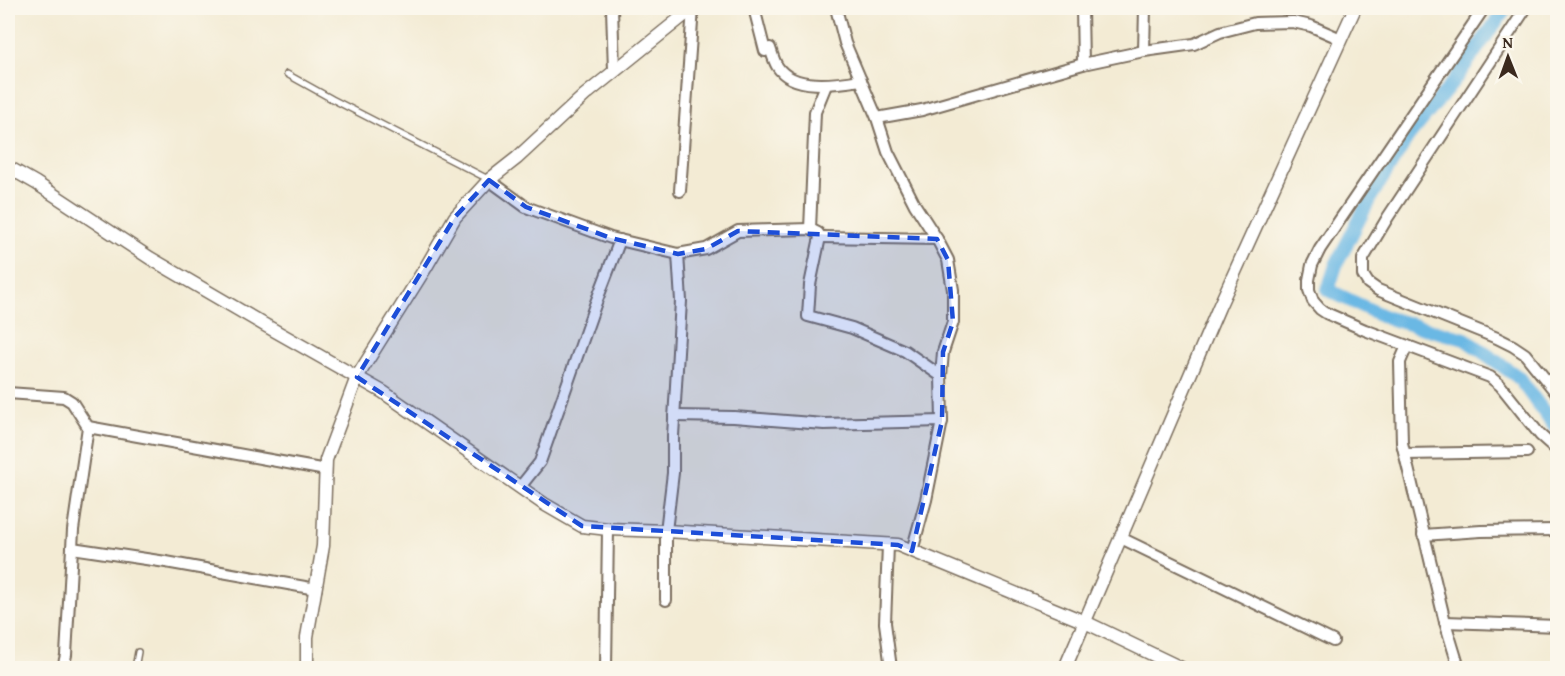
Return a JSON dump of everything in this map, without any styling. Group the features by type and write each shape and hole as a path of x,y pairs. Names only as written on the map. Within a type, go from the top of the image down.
{"street":[{"path":"612,8 614,71"},
{"path":"306,669 307,637 323,546 326,460 357,377 455,217 489,180 517,158 585,95 693,8"},
{"path":"680,190 693,8"},
{"path":"754,8 767,50 785,76 825,85 861,80"},
{"path":"836,8 845,43 877,118 888,152 915,205 948,260 953,290 953,322 943,352 942,421 926,500 912,551"},
{"path":"1082,8 1083,64"},
{"path":"1144,51 1145,8"},
{"path":"1065,669 1219,307 1355,8"},
{"path":"1484,8 1320,249 1312,266 1309,280 1310,290 1313,301 1320,309 1403,354 1490,377 1500,385 1540,435 1557,451"},
{"path":"1526,8 1383,225 1363,259 1363,274 1368,283 1378,290 1513,346 1525,354 1557,395"},
{"path":"877,118 922,110 1083,64 1144,51 1194,44 1220,32 1255,23 1293,22 1311,26 1341,39"},
{"path":"810,229 815,112 825,85"},
{"path":"8,167 150,258 383,392 544,504 582,526 898,545 1085,622 1181,669"},
{"path":"489,180 526,207 620,240 678,254 706,249 738,231 810,229 818,233 820,237 810,285 808,316 852,328 905,351 941,376"},
{"path":"820,237 937,239"},
{"path":"520,487 540,462 620,240"},
{"path":"666,600 666,531 674,473 674,416 681,301 678,254"},
{"path":"1403,354 1402,443 1423,535 1459,669"},
{"path":"8,393 64,398 72,402 88,427 73,530 66,655 63,669"},
{"path":"674,416 734,417 824,424 942,421"},
{"path":"88,427 326,470"},
{"path":"1405,454 1527,452"},
{"path":"606,669 608,529"},
{"path":"1423,535 1481,531 1557,530"},
{"path":"1121,538 1333,641"},
{"path":"884,669 891,668 885,623 888,545"},
{"path":"72,548 316,589"},
{"path":"1445,622 1557,626"}],"lane":[{"path":"287,74 489,180"},
{"path":"135,669 138,652"}],"highlighted area":[{"path":"489,180 526,207 611,238 678,254 706,249 738,231 937,239 948,260 953,322 943,352 942,421 912,551 898,545 582,526 357,377 455,217"}],"waterway":[{"path":"1506,8 1454,81 1408,137 1370,198 1336,265 1328,290 1387,318 1465,339 1518,377 1558,431"}]}
